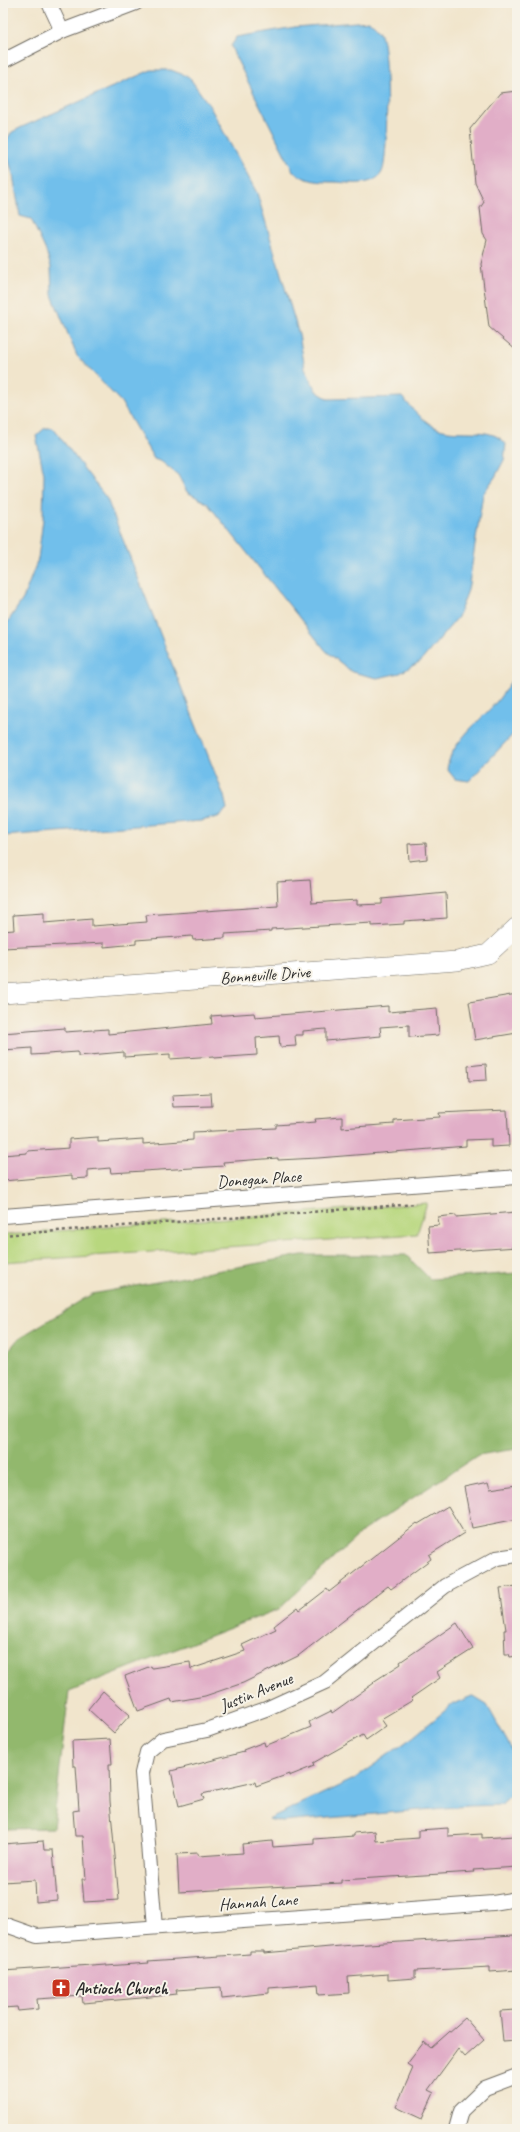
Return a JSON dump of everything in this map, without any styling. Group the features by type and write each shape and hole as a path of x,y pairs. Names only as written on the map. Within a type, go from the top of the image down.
{"street":[{"path":"49,3 62,31"},
{"path":"3,61 62,31 136,3"},
{"name":"Bonneville Drive","path":"3,994 457,961 488,954 517,927"},
{"name":"Donegan Place","path":"3,1216 517,1177"},
{"name":"Justin Avenue","path":"155,1927 142,1773 148,1752 163,1739 207,1730 266,1710 325,1682 445,1586 497,1558 517,1555"},
{"name":"Hannah Lane","path":"3,1924 37,1936 493,1903 517,1899"},
{"path":"456,2129 461,2111 485,2088 517,2076"}],"path":[{"path":"3,1235 416,1204"}],"green space":[{"path":"427,1203 417,1234 3,1262 3,1235"},
{"path":"302,1255 406,1255 430,1279 517,1273 517,1449 478,1455 364,1530 279,1609 69,1691 53,1828 3,1829 3,1357 19,1338 92,1294"}],"water":[{"path":"369,21 380,32 385,57 387,125 386,146 382,172 379,177 374,180 361,183 319,181 298,175 293,171 231,46 237,37 295,27"},
{"path":"151,70 171,70 189,77 209,105 257,193 299,335 305,368 316,391 328,399 402,397 420,416 433,426 442,430 491,434 506,444 504,460 495,477 483,494 468,590 458,617 421,661 400,673 377,678 352,672 326,651 207,503 187,492 178,475 162,462 154,459 121,402 77,356 52,295 51,267 46,251 31,219 20,216 13,175 4,143 12,132 22,127"},
{"path":"45,428 53,428 107,499 224,796 227,809 218,817 201,821 3,836 3,629 23,599 38,559 43,519 44,474 36,436"},
{"path":"517,672 517,730 469,781 455,779 447,769 454,749 460,740 498,700"},
{"path":"472,1696 487,1705 517,1759 517,1786 502,1805 467,1806 282,1822 268,1819 354,1779 413,1737 453,1704"}],"building":[{"path":"517,91 517,351 489,327 481,264 487,240 483,234 480,208 484,202 475,183 470,129 500,93"},
{"path":"426,843 427,859 409,861 408,844"},
{"path":"310,880 312,903 357,900 357,905 382,904 382,899 446,893 447,918 404,921 404,924 372,926 372,923 271,929 271,931 225,934 225,938 193,940 192,936 136,940 136,944 104,947 104,943 3,948 3,931 14,930 13,915 44,913 44,923 92,919 92,926 147,922 146,915 278,906 277,882"},
{"path":"517,994 517,1033 475,1040 469,1002"},
{"path":"388,1006 388,1012 437,1008 439,1035 409,1037 409,1025 380,1027 381,1036 326,1041 326,1029 303,1031 303,1035 295,1035 296,1046 280,1047 279,1036 256,1038 257,1055 214,1058 214,1056 170,1059 170,1054 124,1057 124,1052 78,1056 78,1052 32,1055 32,1048 3,1050 3,1033 65,1028 65,1032 108,1029 108,1034 212,1024 211,1016 254,1013 255,1017"},
{"path":"486,1064 487,1080 469,1081 468,1066"},
{"path":"211,1093 212,1106 173,1107 172,1095"},
{"path":"507,1110 509,1146 491,1147 491,1139 466,1140 466,1146 318,1158 278,1160 278,1158 223,1162 224,1166 111,1173 110,1168 88,1170 88,1178 72,1179 72,1175 3,1181 3,1155 27,1153 27,1151 69,1148 69,1139 98,1137 98,1142 143,1139 143,1144 193,1140 193,1132 276,1128 276,1125 316,1122 315,1119 342,1117 342,1128 394,1124 394,1120 440,1117 439,1113"},
{"path":"516,1212 517,1247 430,1253 428,1226 439,1225 438,1217"},
{"path":"488,1482 490,1489 517,1485 517,1519 472,1528 464,1487"},
{"path":"448,1506 464,1533 429,1555 431,1559 391,1589 388,1586 298,1656 243,1683 205,1696 172,1702 171,1699 138,1711 125,1676 151,1666 152,1668 190,1662 191,1669 245,1651 242,1645 276,1629 274,1626 298,1607 300,1610 327,1589 329,1592 417,1523 418,1524"},
{"path":"517,1586 517,1656 510,1657 509,1654 505,1654 504,1630 506,1630 500,1588"},
{"path":"457,1623 473,1649 437,1672 440,1678 411,1698 413,1700 381,1719 386,1726 366,1740 363,1735 313,1763 314,1766 289,1776 289,1774 256,1786 255,1782 202,1794 204,1799 179,1806 171,1771 244,1752 243,1750 264,1742 265,1746 311,1727 309,1722 331,1711 332,1713 374,1683 373,1682 401,1664 400,1662"},
{"path":"103,1691 130,1715 114,1733 88,1709"},
{"path":"110,1739 112,1764 109,1764 110,1801 119,1900 84,1902 82,1879 86,1879 83,1836 75,1836 73,1811 79,1810 76,1766 73,1766 72,1741"},
{"path":"448,1828 448,1836 482,1834 482,1838 515,1836 517,1867 473,1870 474,1872 341,1880 341,1883 179,1892 177,1854 198,1853 198,1856 243,1853 242,1844 272,1841 273,1847 314,1844 314,1839 354,1836 354,1833 375,1831 376,1841 419,1838 419,1830"},
{"path":"43,1841 44,1850 53,1850 57,1900 36,1902 35,1880 3,1882 3,1844"},
{"path":"514,1935 517,1970 490,1972 490,1967 415,1971 415,1978 388,1980 388,1974 348,1977 349,1993 319,1995 318,1984 269,1988 269,1993 222,1998 221,1987 176,1990 177,1994 83,2003 82,1996 37,1999 38,2009 18,2011 17,2007 3,2008 3,1971 106,1964 106,1966 149,1963 148,1961 250,1954 250,1951 264,1951 264,1953 352,1945"},
{"path":"517,2010 517,2040 503,2041 500,2011"},
{"path":"465,2018 484,2040 465,2057 458,2049 428,2090 434,2093 422,2119 396,2107 413,2068 407,2064 424,2042 431,2048"}],"place":[{"name":"Antioch Church","path":"61,1988"}]}
